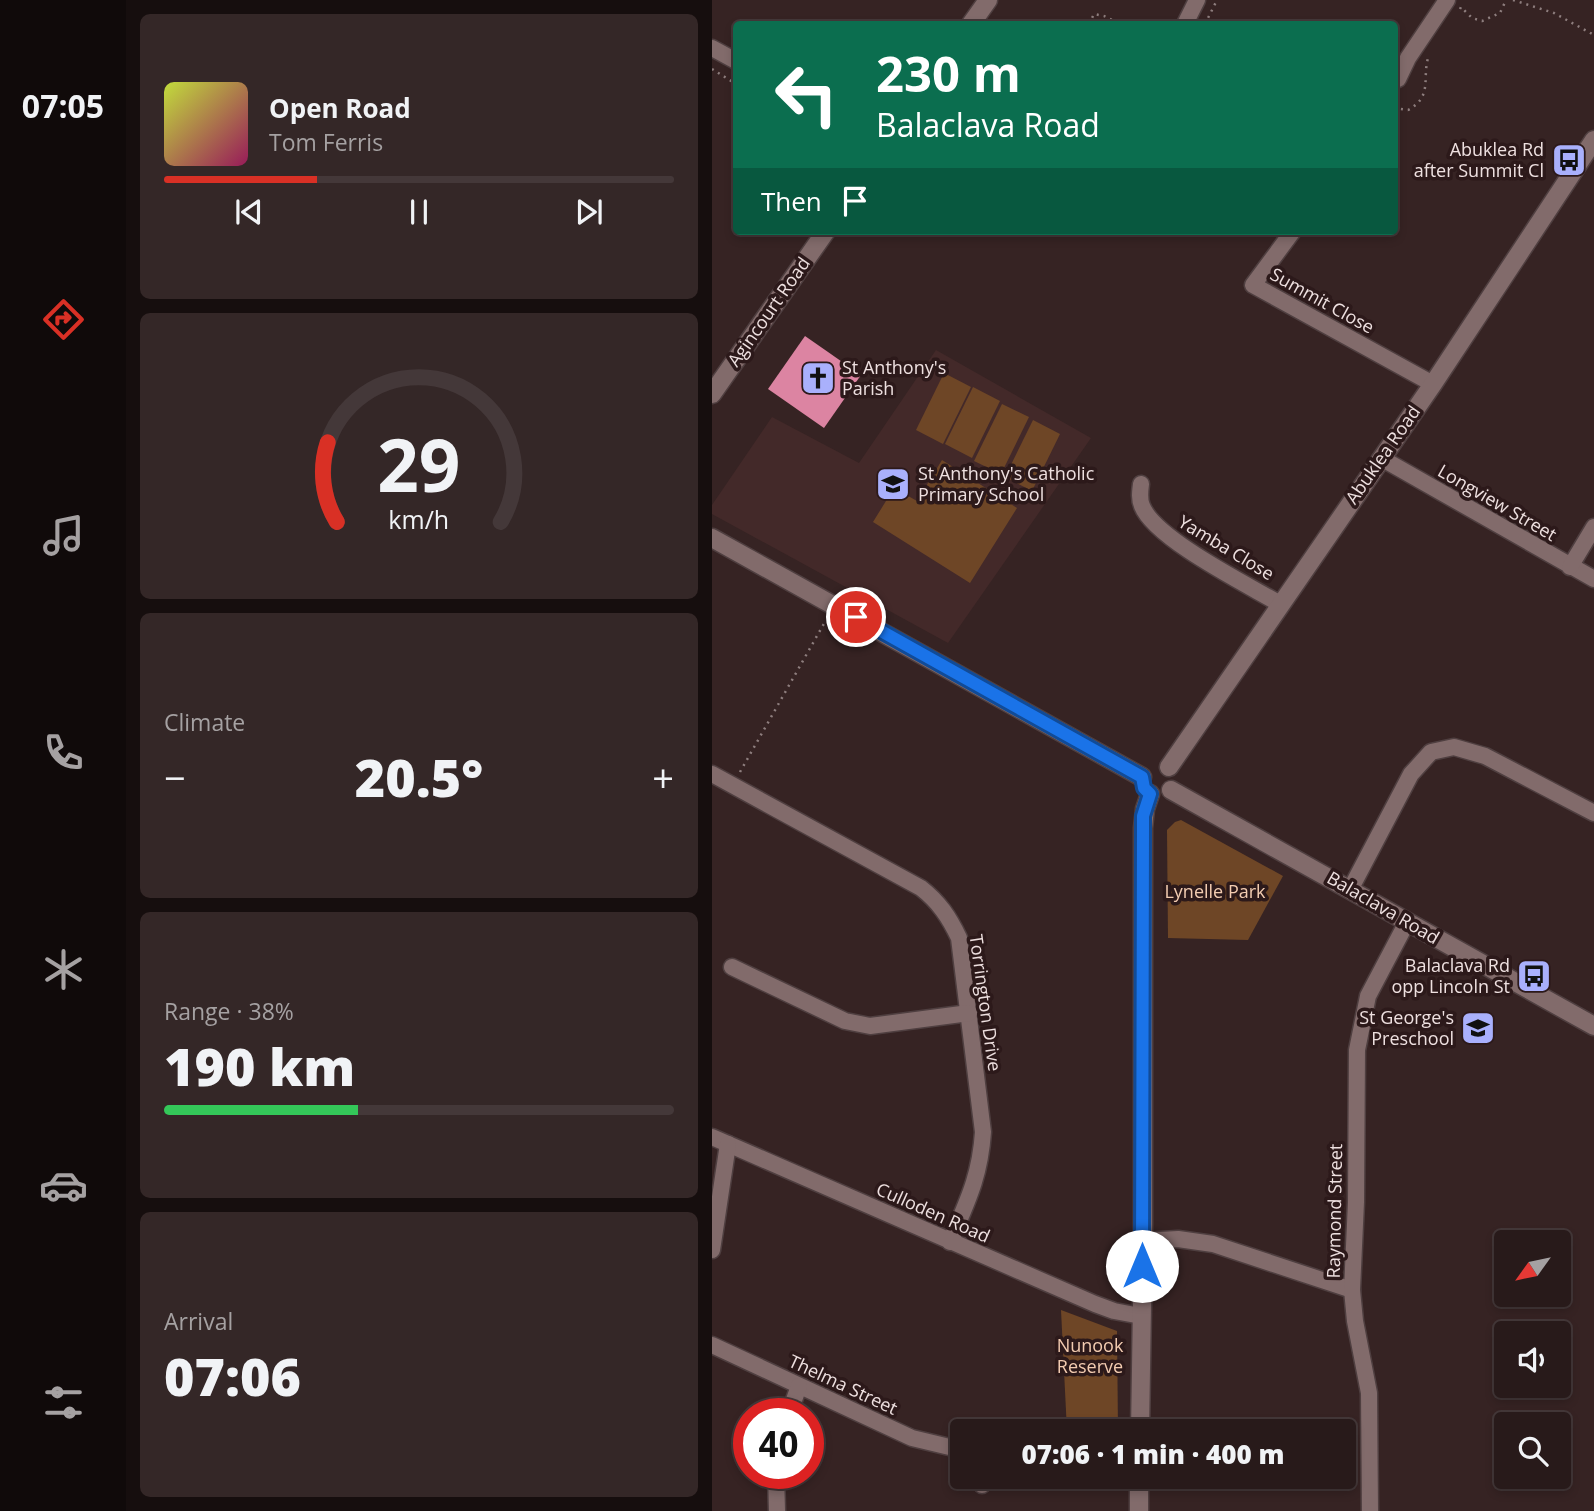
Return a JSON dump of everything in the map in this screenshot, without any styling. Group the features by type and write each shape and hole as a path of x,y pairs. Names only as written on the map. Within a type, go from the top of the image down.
{"street":[{"path":"973,21 988,0"},
{"path":"1186,21 1197,0"},
{"path":"1398,79 1408,58 1447,0"},
{"path":"712,48 733,59"},
{"name":"Abuklea Road","path":"1169,767 1433,384 1594,140"},
{"name":"Agincourt Road","path":"712,394 823,235"},
{"name":"Summit Close","path":"1290,235 1253,285 1433,384"},
{"name":"Longview Street","path":"1381,458 1594,579"},
{"name":"Yamba Close","path":"1141,484 1142,506 1161,531 1280,604"},
{"path":"1570,567 1594,527"},
{"path":"712,538 1142,777"},
{"path":"1350,890 1411,774 1431,752 1455,747 1485,755 1594,813"},
{"path":"1158,764 1169,767 1174,776 1171,790 1161,796 1150,794 1144,788 1142,777 1145,771 1158,764"},
{"name":"Torrington Drive","path":"712,774 921,888 936,900 949,917 959,938 983,1132 981,1163 950,1242"},
{"name":"Balaclava Road","path":"1171,790 1594,1026"},
{"path":"1140,1419 1143,816 1150,794"},
{"name":"Raymond Street","path":"1370,1511 1369,1393 1352,1290 1355,1081 1358,1040 1368,996 1407,922"},
{"path":"732,967 845,1021 870,1026 969,1013"},
{"name":"Culloden Road","path":"712,1137 1095,1304 1141,1317"},
{"path":"712,1251 728,1144"},
{"path":"1142,1241 1178,1239 1212,1244 1352,1290"},
{"name":"Thelma Street","path":"712,1345 912,1437 950,1447"},
{"path":"795,1398 800,1386"},
{"path":"776,1489 777,1511"},
{"path":"1138,1511 1139,1489"}],"path":[{"path":"1206,21 1217,0"},
{"path":"1453,18 1461,7 1472,18 1482,21 1500,13 1506,0"},
{"path":"1513,0 1554,13 1594,35"},
{"path":"1090,21 1094,14 1114,21"},
{"path":"1398,108 1408,110 1420,100 1427,82 1425,72 1430,51"},
{"path":"712,69 733,82"},
{"path":"733,785 826,620"}],"shaded area":[{"name":"St Anthony's Catholic Primary School","path":"936,350 1091,438 948,643 712,514 712,505 772,417 859,463"}],"green space":[{"path":"944,373 971,387 943,444 916,430"},
{"path":"973,387 1000,401 972,458 945,444"},
{"path":"1002,404 1029,417 1001,474 974,461"},
{"path":"1033,420 1060,434 1032,491 1005,477"},
{"path":"942,460 1017,508 970,583 873,522 894,488 917,501"},
{"name":"Lynelle Park","path":"1181,820 1283,876 1248,940 1168,938 1167,830"},
{"name":"Nunook Reserve","path":"1061,1310 1117,1331 1118,1419 1066,1419"}],"building":[{"path":"805,336 861,375 824,428 768,389"}],"place":[{"name":"Abuklea Rd after Summit Cl","path":"1569,160"},
{"name":"St Anthony's Parish","path":"818,378"},
{"name":"St Anthony's Catholic Primary School","path":"893,484"},
{"name":"Balaclava Rd opp Lincoln St","path":"1534,976"},
{"name":"St George's Preschool","path":"1478,1028"}],"route":[{"path":"856,617 1142,777 1144,788 1150,794 1143,816 1142,1266"}]}
